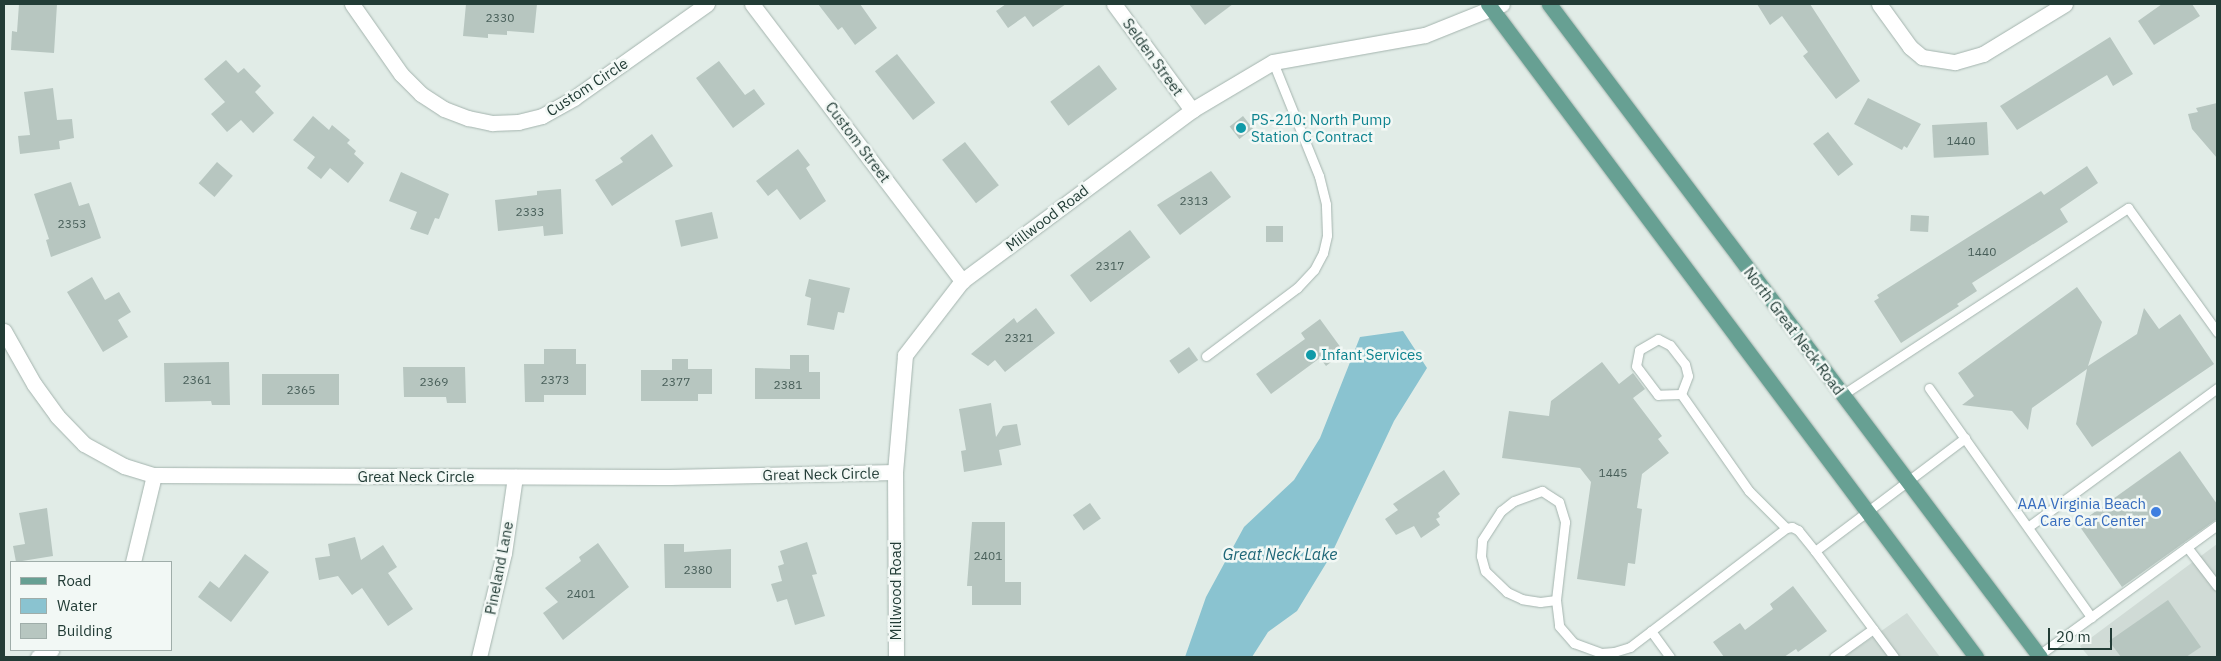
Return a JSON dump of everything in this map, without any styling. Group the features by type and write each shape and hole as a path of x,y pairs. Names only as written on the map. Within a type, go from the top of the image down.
{"main road":[{"name":"North Great Neck Road","path":"1549,4 2040,656"},
{"path":"1494,5 1976,657"}],"street":[{"name":"Custom Circle","path":"352,4 400,74 421,94 452,112 492,122 518,122 542,116 574,98 707,4"},
{"name":"Custom Street","path":"752,4 962,281"},
{"name":"Selden Street","path":"1114,4 1192,110"},
{"path":"1879,4 1922,57 1955,62 1983,54 2065,4"},
{"name":"Millwood Road","path":"896,657 895,472 905,355 962,281 1192,110 1273,62 1425,35 1494,5"},
{"name":"Great Neck Circle","path":"4,331 34,384 57,416 84,444 124,466 154,475 515,478 895,472"},
{"path":"132,561 154,475"},
{"name":"Pineland Lane","path":"479,657 504,553 515,478"},
{"path":"38,657 49,651"}],"lane":[{"path":"1206,356 1297,288 1314,270 1323,253 1327,235 1326,204 1319,176 1273,62"},
{"path":"1842,395 2128,208 2217,332"},
{"path":"1658,339 1670,345 1685,364 1688,376 1681,394 1658,395 1636,366 1639,350 1649,342 1658,339"},
{"path":"1929,388 2091,617"},
{"path":"2028,527 2217,388"},
{"path":"1681,394 1749,490 1786,528 1798,530 1894,657"},
{"path":"1815,551 1964,438"},
{"path":"1556,600 1522,599 1507,592 1485,571 1481,556 1482,540 1502,511 1514,501 1542,491 1560,502 1564,513 1556,600 1559,626 1574,643 1586,649 1614,652 1630,646 1786,528"},
{"path":"2040,656 2217,525"},
{"path":"2187,547 2217,586"},
{"path":"1834,657 1873,629"},
{"path":"1651,631 1670,657"}],"shaded area":[{"path":"2217,544 2217,657 2089,657 2080,646"},
{"path":"1907,613 1940,657 1844,657"}],"water":[{"name":"Great Neck Lake","path":"1403,331 1427,368 1394,421 1330,557 1297,611 1268,632 1252,657 1185,657 1206,597 1244,527 1294,480 1320,438 1360,337"}],"building":[{"path":"19,4 57,4 54,53 11,50 12,31 17,32"},
{"path":"466,4 537,4 534,33 507,31 507,35 488,34 488,38 463,36"},
{"path":"818,4 860,4 877,28 855,45 842,27 838,30"},
{"path":"1006,4 1066,4 1033,27 1025,16 1008,28 996,11"},
{"path":"1189,4 1233,4 1205,25"},
{"path":"1757,4 1810,4 1860,81 1836,99 1803,56 1808,52 1782,16 1770,25"},
{"path":"2162,4 2192,4 2200,16 2154,45 2138,21"},
{"path":"2110,37 2133,74 2113,86 2107,75 2017,130 2000,106"},
{"path":"897,54 935,103 913,120 875,71"},
{"path":"226,60 238,73 244,68 261,86 255,92 274,113 253,133 241,120 227,132 211,114 225,102 204,79"},
{"path":"719,61 745,95 754,89 765,104 733,128 696,78"},
{"path":"1099,65 1117,89 1068,126 1050,102"},
{"path":"53,88 57,120 72,119 74,138 59,141 60,149 20,154 18,136 30,135 24,92"},
{"path":"1868,98 1921,124 1907,148 1904,146 1902,150 1854,124"},
{"path":"2217,103 2217,158 2192,129 2188,114 2198,112 2196,108"},
{"path":"313,116 329,130 332,125 350,140 347,143 356,151 354,154 364,163 348,183 330,168 321,179 307,168 315,157 293,140"},
{"name":"PS-210: North Pump Station C Contract","path":"1243,116 1253,129 1239,139 1230,126"},
{"path":"1987,122 1989,155 1934,158 1932,125"},
{"path":"1828,132 1853,164 1838,176 1813,144"},
{"path":"652,134 673,166 612,206 595,180 623,162 620,158"},
{"path":"965,142 999,185 976,203 942,160"},
{"path":"798,149 810,165 806,168 826,201 800,220 777,189 768,196 756,181"},
{"path":"217,162 233,176 214,197 199,183"},
{"path":"2087,166 2098,183 2060,209 2068,222 1972,283 1977,291 1957,304 1959,306 1901,343 1874,301 1879,298 1877,295 2041,191 2044,195"},
{"path":"1211,171 1231,197 1180,235 1157,205"},
{"path":"401,172 449,194 439,219 435,218 428,235 410,229 417,212 389,201"},
{"path":"71,182 79,206 89,203 101,238 51,257 46,240 49,239 34,194"},
{"path":"561,189 563,234 544,236 543,226 498,231 495,200 537,195 537,191"},
{"path":"712,212 718,238 681,247 675,221"},
{"path":"1911,215 1929,216 1928,232 1910,231"},
{"path":"1266,226 1283,226 1283,242 1266,242"},
{"path":"1130,230 1150,257 1091,302 1070,275"},
{"path":"92,277 105,300 119,292 131,312 118,320 128,337 103,352 67,292"},
{"path":"809,279 850,288 844,313 838,312 834,330 807,325 811,298 805,296"},
{"path":"2077,287 2102,322 2088,366 2137,334 2144,308 2159,329 2180,314 2214,364 2092,447 2076,424 2087,369 2032,408 2028,430 2012,411 1962,405 1974,396 1958,373"},
{"path":"1036,308 1055,333 1005,372 995,360 988,366 971,354 1014,318 1017,323"},
{"name":"Infant Services","path":"1320,319 1344,352 1326,366 1320,358 1271,394 1256,374 1305,339 1301,333"},
{"path":"1189,347 1198,360 1179,374 1169,361"},
{"path":"544,349 576,349 576,364 586,364 586,395 544,395 544,402 525,402 524,364 544,364"},
{"path":"790,355 809,355 809,372 820,372 820,399 755,399 755,368 790,369"},
{"path":"672,359 688,359 688,369 712,369 712,394 698,394 698,401 641,401 641,370 672,370"},
{"path":"229,362 230,405 212,405 211,401 165,402 164,363"},
{"path":"1602,362 1619,384 1633,373 1645,389 1633,398 1662,436 1658,439 1669,453 1642,474 1637,508 1642,509 1635,564 1628,563 1625,586 1577,579 1591,482 1580,468 1502,458 1509,411 1549,416 1551,401"},
{"path":"403,367 465,367 466,403 447,403 446,397 404,397"},
{"path":"262,374 339,374 339,405 262,405"},
{"path":"991,403 996,437 1003,426 1017,424 1021,445 999,450 1002,465 964,472 961,451 966,450 959,409"},
{"name":"AAA Virginia Beach Care Car Center","path":"2180,451 2217,504 2217,519 2122,587 2078,524"},
{"path":"1444,470 1460,494 1438,513 1440,517 1436,519 1440,525 1421,538 1414,526 1396,535 1385,519 1398,510 1393,504"},
{"path":"1090,503 1101,519 1084,531 1073,515"},
{"path":"47,508 53,556 16,561 13,546 25,544 19,513"},
{"path":"972,522 1005,522 1005,582 1021,582 1021,605 972,605 972,586 967,586"},
{"path":"355,537 361,560 383,545 397,567 388,573 413,609 388,626 362,588 352,595 338,576 319,580 315,558 330,556 328,544"},
{"path":"807,542 817,574 812,575 825,616 795,625 787,599 777,602 771,584 782,581 778,566 784,564 780,551"},
{"path":"598,543 629,587 563,640 543,613 558,602 545,588 581,561 579,557"},
{"path":"664,544 684,544 684,552 731,549 731,588 665,588"},
{"path":"245,554 269,572 231,622 198,597 210,581 219,588"},
{"path":"1793,586 1827,631 1798,652 1796,649 1784,657 1724,657 1713,642 1740,623 1745,630 1773,609 1770,604"},
{"path":"2168,600 2201,647 2186,657 2121,657 2109,641"}],"place":[{"name":"PS-210: North Pump Station C Contract","path":"1241,128"},
{"name":"Infant Services","path":"1311,355"},
{"name":"AAA Virginia Beach Care Car Center","path":"2156,512"}]}
